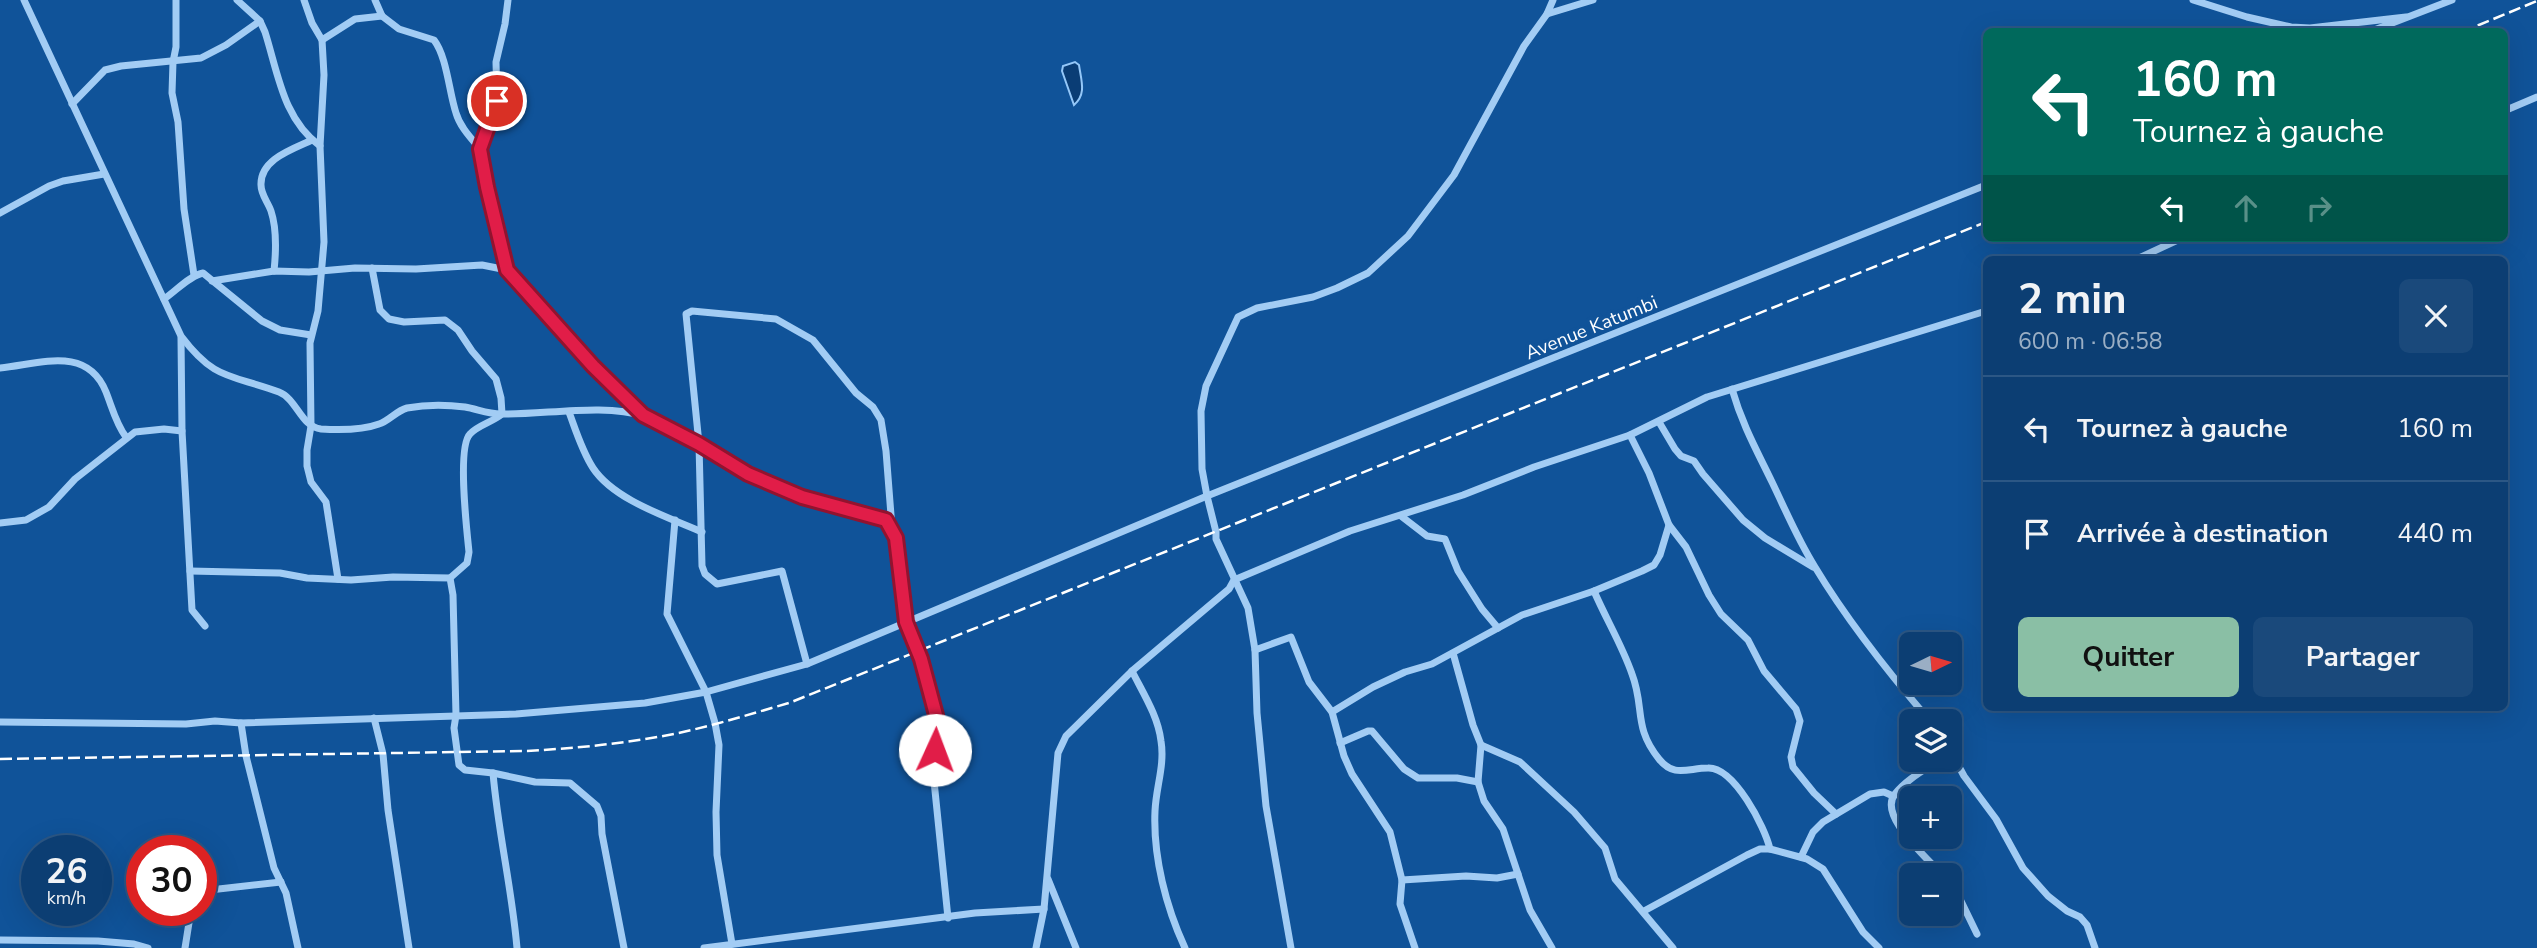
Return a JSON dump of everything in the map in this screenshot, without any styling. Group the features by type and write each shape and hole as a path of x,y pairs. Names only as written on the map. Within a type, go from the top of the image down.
{"street":[{"path":"24,0 181,336 196,356 210,368 239,381 282,393 311,426 320,429 381,424 405,408 466,407 480,412 502,414 606,411 643,415"},
{"path":"176,0 172,93 178,122 184,209 194,275"},
{"path":"237,0 260,21 287,106 312,140 320,146"},
{"path":"304,0 312,23 322,40 324,75 320,146 324,242 318,311 311,335 311,426 307,466 311,482 326,502 338,579"},
{"path":"375,0 382,16 399,29 434,40 438,44 456,115 480,149 507,270 593,366 643,415 699,444 748,474 802,497 886,520 892,528 896,538 906,622 928,682 936,715 934,781 948,918"},
{"path":"480,149 497,101 496,62 508,0"},
{"path":"1282,948 1290,945 1266,806 1257,713 1255,650 1248,608 1216,539 1202,469 1201,411 1206,386 1238,317 1256,308 1313,298 1337,288 1368,273 1408,236 1454,175 1524,46 1548,14 1553,0"},
{"path":"1548,14 1594,0"},
{"path":"2193,0 2247,18 2300,28"},
{"path":"2380,28 2452,0"},
{"path":"322,40 355,19 382,16"},
{"path":"2318,28 2406,17"},
{"path":"72,104 105,70 201,58 226,45 260,21"},
{"path":"2508,109 2537,97"},
{"path":"274,271 276,247 271,211 261,184 264,172 269,164 282,154 312,140"},
{"path":"0,214 49,186 104,174"},
{"name":"Avenue Katumbi","path":"0,722 241,723 516,714 608,706 706,692 807,664 1207,496 1983,186"},
{"path":"2143,256 2173,242"},
{"path":"191,261 262,321 280,330 311,335"},
{"path":"212,281 274,271 416,269 472,265 507,270"},
{"path":"372,268 380,310 389,319 404,322 445,320 458,330 496,379 502,414"},
{"path":"164,299 194,275 203,273"},
{"path":"807,664 782,571 717,584 705,574 702,566 699,444 686,314 692,311 776,319 813,341 856,393 873,407 881,420 892,528"},
{"path":"1036,948 1044,909 1058,753 1066,736 1132,671 1229,589 1234,580 1350,531 1401,516 1630,435 1707,397 1983,312"},
{"path":"181,336 182,431 192,610 205,626"},
{"path":"0,368 61,360 80,362 94,370 101,379 116,420 126,437"},
{"path":"1732,389 1744,428 1788,520 1815,567 1882,664 1920,709"},
{"path":"569,412 588,458 603,480 628,498 702,532"},
{"path":"190,571 268,572 338,579 450,578 467,563 469,552 464,487 466,441 470,433 493,422 502,414"},
{"path":"1659,422 1675,449 1681,456 1694,461 1743,520 1765,538 1815,567"},
{"path":"0,523 26,520 48,508 75,479 135,432 156,429 182,431"},
{"path":"1630,435 1649,473 1669,525 1686,547 1709,595 1721,614 1748,640 1764,671 1796,709 1800,721 1793,746 1793,767 1836,814"},
{"path":"1401,516 1427,536 1445,539 1458,570 1482,609 1498,628"},
{"path":"675,520 667,614 706,692 719,745 717,855 737,945"},
{"path":"1332,712 1405,671 1432,664 1522,615 1594,591 1654,565 1660,555 1669,525"},
{"path":"450,578 453,595 454,728 456,753 461,768 535,782 570,783 597,806 624,948"},
{"path":"1594,591 1633,674 1642,732 1647,742 1672,771 1708,768 1719,770 1730,779 1767,834 1770,849"},
{"path":"1255,650 1292,637 1309,682 1332,712 1352,774 1390,832 1402,880 1400,904 1415,948"},
{"path":"1453,653 1472,725 1481,746 1478,782 1484,801 1503,829 1536,922 1552,948"},
{"path":"1132,671 1156,719 1161,739 1163,761 1155,811 1158,849 1166,901 1185,948"},
{"path":"374,718 383,754 388,810 409,948"},
{"path":"241,723 246,756 274,868 290,907 298,948"},
{"path":"1340,743 1372,731 1404,769 1418,778 1457,778 1478,782"},
{"path":"1481,746 1520,762 1574,812 1605,848 1615,879 1673,948"},
{"path":"1924,772 1893,796 1892,811 1896,824 1931,863"},
{"path":"1962,772 1996,819 2023,867 2048,896 2067,911 2080,917 2087,925 2095,948"},
{"path":"493,773 496,812 517,948"},
{"path":"1801,857 1813,832 1836,814 1870,793 1884,792 1893,796"},
{"path":"1644,911 1747,855 1760,849 1770,849 1807,859 1822,869 1863,932 1879,948"},
{"path":"1402,880 1466,876 1496,878 1518,874"},
{"path":"1047,875 1076,948"},
{"path":"217,889 281,882"},
{"path":"1962,904 1977,934"},
{"path":"704,948 975,913 1044,909"},
{"path":"185,948 188,926"},
{"path":"0,940 98,941 148,948"}],"water":[{"path":"1075,62 1079,65 1082,86 1081,96 1074,105 1062,71 1063,66"}],"railway":[{"path":"2472,28 2537,1"},
{"path":"0,759 527,751 644,739 723,722 789,703 1983,223"}],"route":[{"path":"497,101 480,149 507,270 593,366 643,415 699,444 748,474 802,497 886,520 892,528 896,538 906,622 932,694 936,715 935,750"}]}
